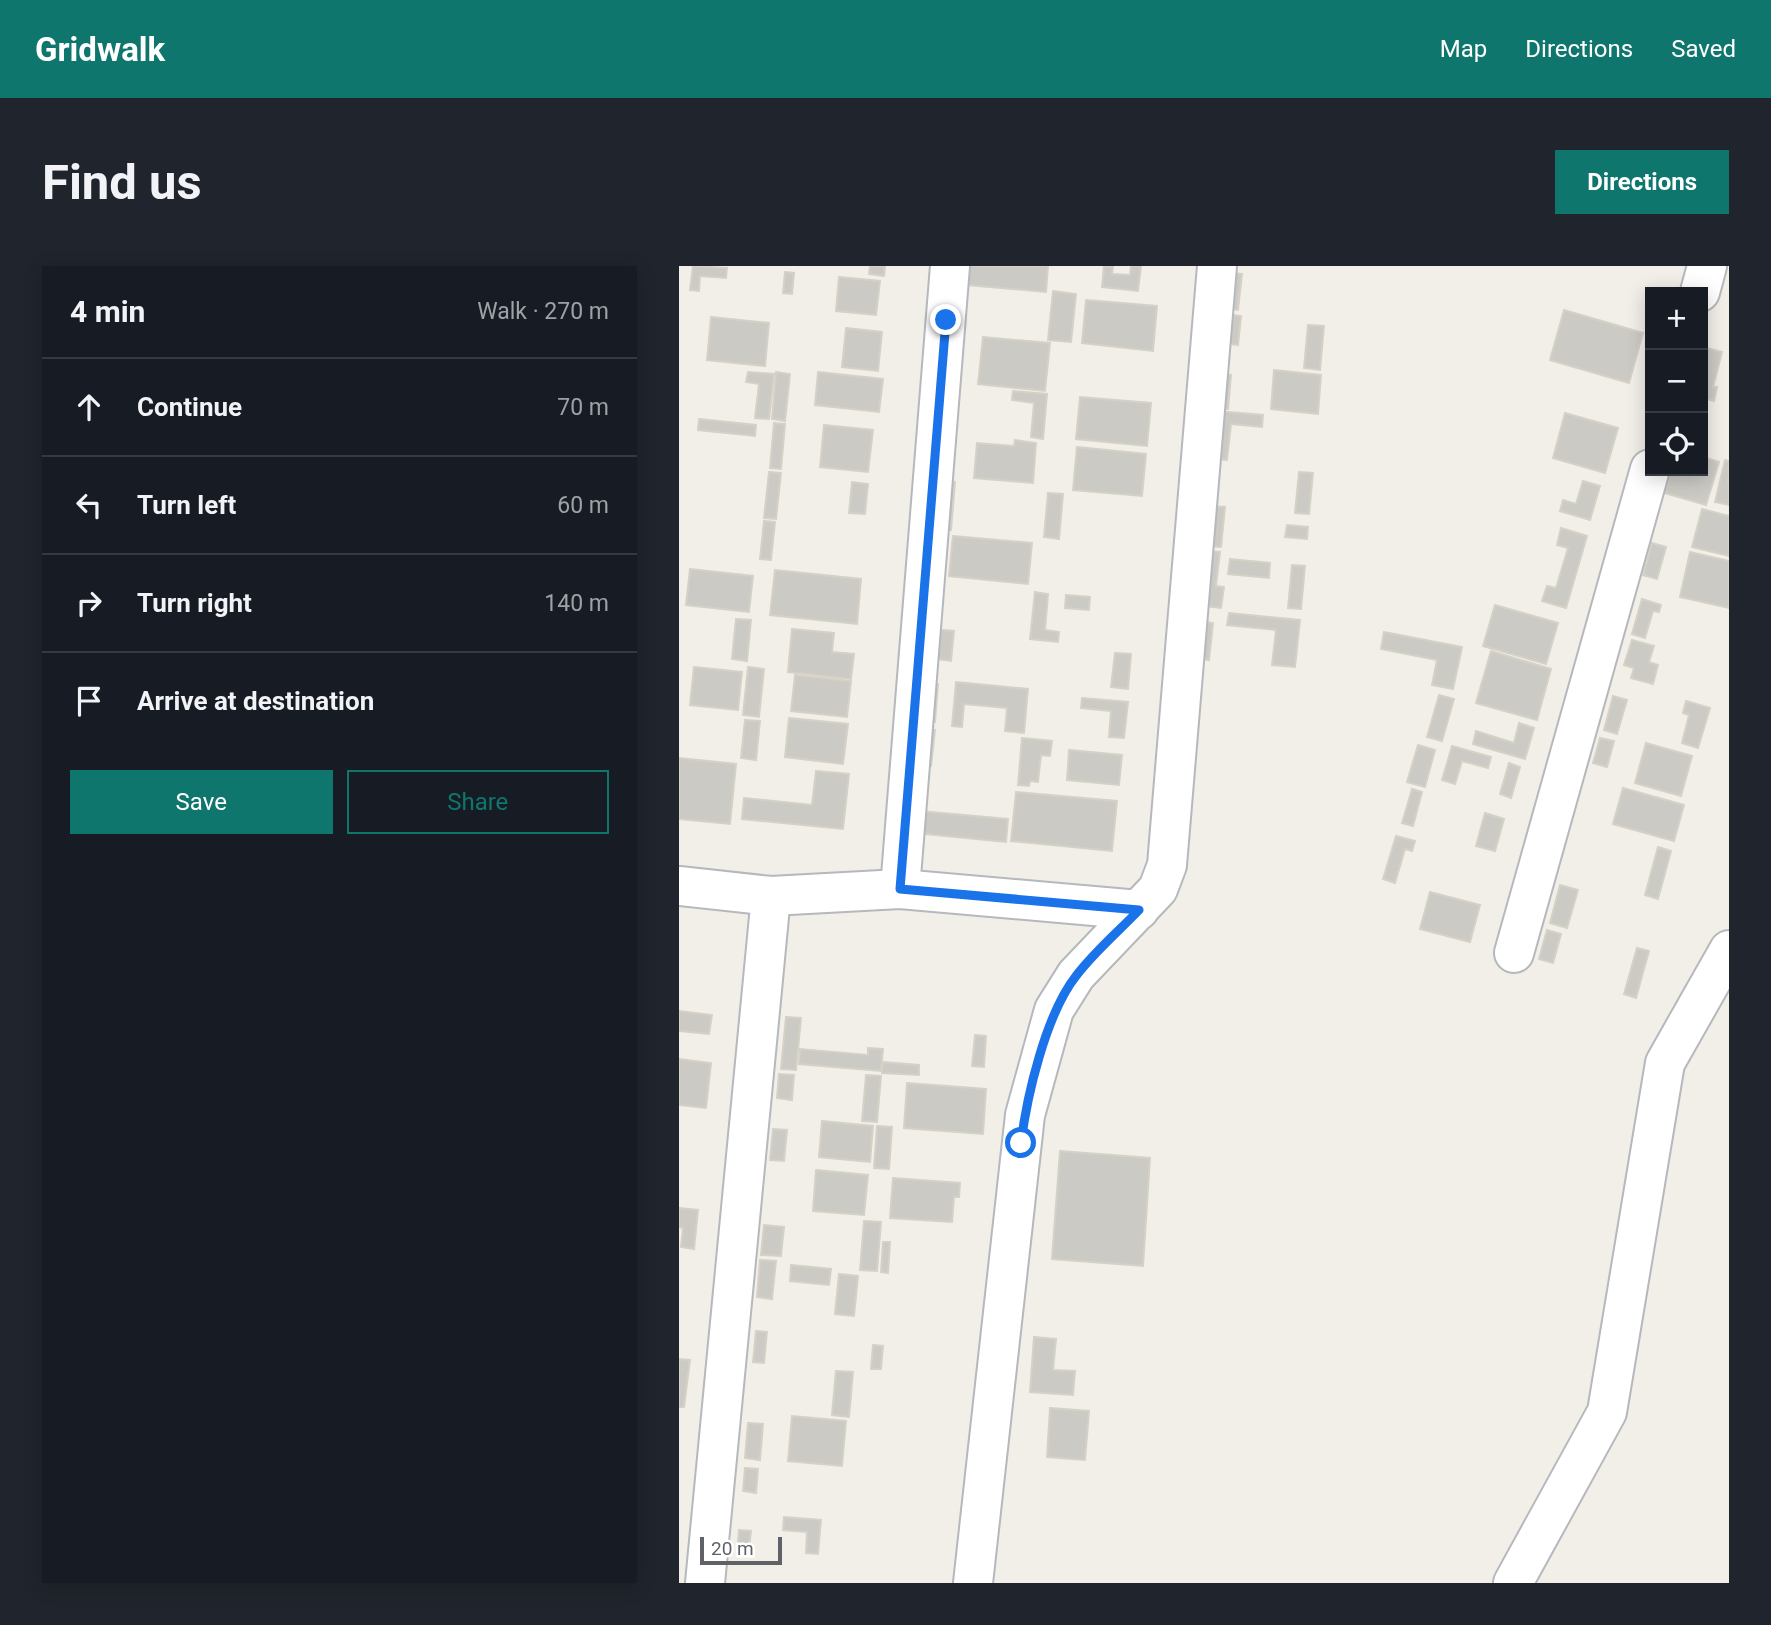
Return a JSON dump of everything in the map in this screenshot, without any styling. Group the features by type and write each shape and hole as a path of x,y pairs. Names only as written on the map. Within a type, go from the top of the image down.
{"street":[{"path":"900,889 950,266"},
{"path":"973,1583 1025,1115 1054,1010 1076,975 1158,889 1167,865 1217,266"},
{"path":"1701,287 1707,266"},
{"path":"1514,953 1648,476"},
{"path":"679,886 771,896 900,889 1139,910"},
{"path":"705,1583 771,896"},
{"path":"1513,1583 1607,1412 1665,1063 1729,950"}],"building":[{"path":"693,266 727,268 726,278 700,276 699,291 690,290"},
{"path":"870,266 885,266 884,276 869,274"},
{"path":"969,266 1048,266 1046,292 967,285"},
{"path":"1104,266 1113,267 1112,274 1130,275 1131,266 1141,266 1138,291 1102,287"},
{"path":"785,272 794,273 792,294 783,293"},
{"path":"1226,273 1242,274 1238,310 1222,308"},
{"path":"839,277 880,281 876,315 836,311"},
{"path":"1053,291 1076,294 1071,342 1048,340"},
{"path":"1086,300 1157,306 1153,351 1082,343"},
{"path":"1564,310 1643,333 1629,383 1550,360"},
{"path":"1226,314 1241,316 1238,345 1223,343"},
{"path":"711,317 769,323 765,366 707,360"},
{"path":"1308,325 1324,326 1320,370 1304,368"},
{"path":"846,328 882,332 878,371 842,367"},
{"path":"983,337 1050,343 1045,391 978,384"},
{"path":"1708,348 1722,352 1713,387 1717,387 1714,401 1708,399"},
{"path":"1274,370 1321,375 1318,414 1271,409"},
{"path":"748,372 774,374 769,419 755,418 759,384 746,382"},
{"path":"776,372 790,374 785,421 772,419"},
{"path":"818,372 883,379 879,412 815,405"},
{"path":"1218,374 1231,375 1228,409 1215,408"},
{"path":"1013,391 1047,394 1043,439 1031,437 1034,403 1012,400"},
{"path":"1080,397 1151,403 1147,446 1076,439"},
{"path":"1217,411 1263,415 1262,427 1231,424 1227,460 1212,459"},
{"path":"1565,413 1618,428 1605,473 1553,458"},
{"path":"699,419 756,425 755,436 698,430"},
{"path":"774,423 785,424 781,469 770,468"},
{"path":"824,425 873,430 868,472 820,467"},
{"path":"1015,440 1036,443 1033,483 974,478 977,443 1014,446"},
{"path":"1077,447 1146,454 1142,496 1073,490"},
{"path":"1708,459 1719,462 1706,505 1665,493 1670,476 1708,476"},
{"path":"1725,460 1729,461 1729,505 1715,502"},
{"path":"769,472 781,473 776,519 764,518"},
{"path":"1299,472 1313,473 1309,514 1295,513"},
{"path":"936,480 955,482 951,530 932,528"},
{"path":"1583,481 1600,486 1590,520 1560,511 1563,500 1576,504"},
{"path":"852,482 868,484 865,514 849,513"},
{"path":"1048,493 1063,494 1059,539 1044,537"},
{"path":"1209,506 1225,507 1221,547 1205,546"},
{"path":"1702,509 1729,516 1729,556 1692,547"},
{"path":"764,521 775,522 771,560 760,559"},
{"path":"1287,525 1308,527 1307,539 1285,537"},
{"path":"1561,528 1587,536 1566,608 1542,601 1547,586 1556,588 1568,548 1557,545"},
{"path":"953,536 1032,543 1028,584 949,576"},
{"path":"1652,543 1666,547 1657,579 1643,575"},
{"path":"1201,550 1220,552 1216,586 1224,587 1221,608 1196,605"},
{"path":"1690,552 1729,561 1729,608 1680,597"},
{"path":"1230,559 1270,563 1269,578 1228,574"},
{"path":"1292,565 1305,566 1301,609 1288,608"},
{"path":"690,569 753,576 749,612 686,605"},
{"path":"775,570 861,579 857,624 770,615"},
{"path":"1035,592 1048,594 1045,630 1059,632 1058,642 1030,639"},
{"path":"1066,595 1090,597 1089,610 1065,608"},
{"path":"1642,599 1661,605 1659,612 1653,611 1645,638 1632,634"},
{"path":"1495,605 1558,623 1546,664 1483,646"},
{"path":"1229,613 1300,620 1295,667 1272,665 1276,630 1227,625"},
{"path":"736,619 751,620 747,661 732,659"},
{"path":"1199,621 1213,623 1209,660 1195,658"},
{"path":"792,629 834,633 832,652 854,654 851,679 788,672"},
{"path":"930,629 954,631 951,661 928,658"},
{"path":"1384,632 1462,647 1453,689 1432,685 1437,660 1381,649"},
{"path":"1632,640 1654,646 1649,662 1658,665 1653,684 1631,678 1634,668 1624,665"},
{"path":"1491,651 1551,669 1537,720 1476,703"},
{"path":"1115,653 1131,654 1128,689 1111,687"},
{"path":"694,667 742,672 738,710 690,705"},
{"path":"748,667 764,669 759,717 743,715"},
{"path":"795,675 851,681 847,717 791,711"},
{"path":"926,682 938,684 935,722 922,721"},
{"path":"956,682 1028,689 1024,733 1005,731 1007,708 964,704 962,727 952,726"},
{"path":"1439,695 1454,699 1442,741 1427,737"},
{"path":"1613,696 1627,700 1617,734 1604,730"},
{"path":"1082,698 1128,702 1124,738 1109,737 1111,711 1081,708"},
{"path":"1686,701 1710,708 1698,748 1682,743 1689,715 1683,713"},
{"path":"789,718 848,724 843,764 785,757"},
{"path":"745,720 760,721 756,760 741,758"},
{"path":"1519,723 1534,728 1525,759 1473,744 1476,731 1514,743"},
{"path":"920,729 935,730 931,766 916,765"},
{"path":"1022,738 1052,741 1050,756 1041,755 1038,782 1030,781 1029,786 1018,785"},
{"path":"1600,738 1614,741 1607,767 1593,763"},
{"path":"1646,743 1692,756 1681,796 1635,783"},
{"path":"1418,745 1435,750 1425,787 1407,782"},
{"path":"1452,746 1491,757 1488,768 1462,761 1455,784 1442,780"},
{"path":"1069,750 1122,755 1119,785 1067,780"},
{"path":"679,758 736,764 730,824 679,819"},
{"path":"1509,763 1520,767 1511,798 1500,794"},
{"path":"816,771 849,774 843,829 742,819 744,798 812,805"},
{"path":"1623,788 1684,805 1674,841 1613,824"},
{"path":"1412,789 1422,792 1413,826 1402,823"},
{"path":"1016,792 1117,801 1112,851 1011,841"},
{"path":"908,810 1008,819 1006,842 905,832"},
{"path":"1485,813 1504,819 1495,851 1476,846"},
{"path":"1396,836 1415,841 1412,851 1405,849 1395,883 1383,879"},
{"path":"1658,847 1671,851 1658,899 1645,895"},
{"path":"1560,885 1578,890 1567,928 1550,923"},
{"path":"1430,892 1480,905 1470,942 1420,929"},
{"path":"1547,930 1561,934 1553,963 1539,959"},
{"path":"1637,948 1649,951 1636,998 1624,994"},
{"path":"679,1011 712,1015 709,1034 679,1031"},
{"path":"786,1017 801,1018 796,1070 781,1069"},
{"path":"975,1035 986,1036 984,1067 972,1066"},
{"path":"868,1048 883,1049 881,1071 799,1064 800,1049 868,1055"},
{"path":"679,1059 711,1063 706,1108 679,1105"},
{"path":"883,1062 919,1065 919,1075 882,1073"},
{"path":"779,1074 794,1075 792,1100 777,1098"},
{"path":"866,1075 881,1076 877,1122 862,1121"},
{"path":"907,1083 986,1089 983,1134 904,1128"},
{"path":"822,1121 873,1126 870,1162 819,1157"},
{"path":"877,1126 892,1127 889,1169 874,1168"},
{"path":"773,1129 787,1130 784,1161 770,1160"},
{"path":"1060,1151 1150,1158 1143,1266 1052,1259"},
{"path":"816,1170 868,1175 864,1215 813,1211"},
{"path":"893,1178 960,1183 959,1197 954,1197 952,1222 890,1218"},
{"path":"679,1208 698,1210 694,1249 681,1247 683,1228 679,1227"},
{"path":"864,1221 881,1222 877,1271 860,1270"},
{"path":"764,1225 784,1227 781,1256 761,1255"},
{"path":"883,1242 890,1242 888,1273 881,1272"},
{"path":"760,1260 776,1261 772,1299 757,1297"},
{"path":"791,1265 831,1269 829,1285 790,1281"},
{"path":"839,1274 858,1276 854,1316 835,1314"},
{"path":"756,1331 767,1332 764,1363 753,1362"},
{"path":"1034,1337 1056,1339 1053,1370 1075,1371 1073,1395 1030,1392"},
{"path":"873,1345 883,1346 881,1369 871,1369"},
{"path":"679,1359 690,1360 684,1407 679,1407"},
{"path":"836,1371 853,1372 849,1417 832,1415"},
{"path":"1050,1408 1089,1411 1085,1460 1047,1457"},
{"path":"792,1416 846,1421 842,1466 788,1461"},
{"path":"748,1423 763,1424 760,1460 745,1458"},
{"path":"745,1468 758,1469 756,1493 743,1491"},
{"path":"784,1517 821,1520 818,1554 806,1553 807,1532 783,1530"},
{"path":"739,1530 751,1531 748,1555 737,1553"}],"route":[{"path":"946,320 900,889 1139,910 1076,975 1054,1010 1025,1115 1021,1143"}]}
